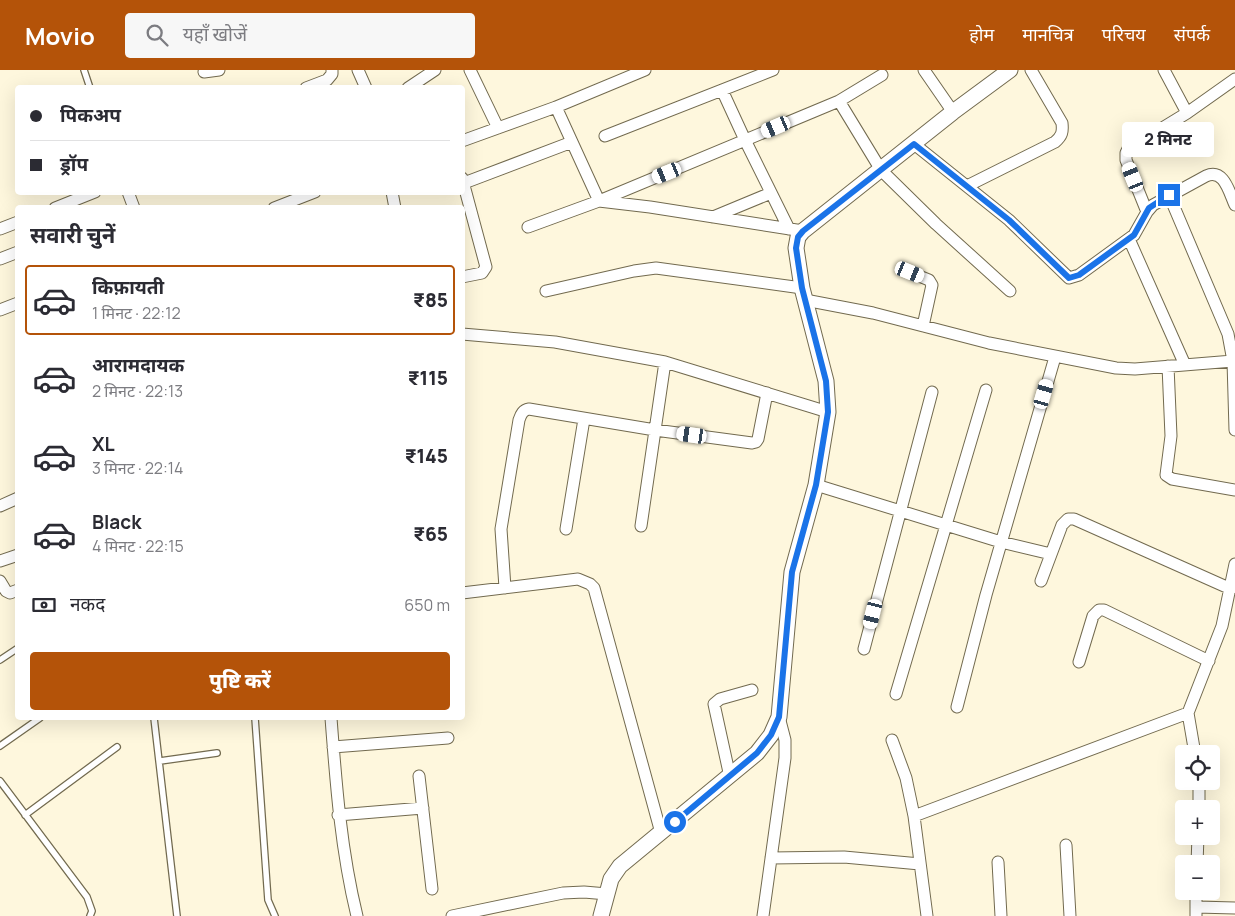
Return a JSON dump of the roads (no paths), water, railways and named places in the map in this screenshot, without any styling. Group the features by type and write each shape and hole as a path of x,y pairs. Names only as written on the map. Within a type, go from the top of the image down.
{"street":[{"path":"204,72 219,70"},
{"path":"314,85 327,80 332,74 332,70"},
{"path":"358,70 365,85"},
{"path":"413,85 435,70"},
{"path":"470,70 498,128"},
{"path":"465,140 556,107 645,70"},
{"path":"605,136 773,70"},
{"path":"924,70 953,112"},
{"path":"599,201 796,230 881,170 953,112 1010,70"},
{"path":"967,186 1060,138 1063,131 1062,123 1031,70"},
{"path":"1164,70 1187,113"},
{"path":"528,227 599,201 839,101 882,75"},
{"path":"1147,212 1126,160 1128,149 1187,113 1235,79"},
{"path":"722,90 771,193 796,230 798,237 796,248 804,294 826,381 828,412 816,485 792,572 779,717 786,749 763,916"},
{"path":"839,101 881,170 936,224 1010,291"},
{"path":"556,107 599,201"},
{"path":"465,181 572,142"},
{"path":"914,144 1022,231 1069,278 1079,275 1129,239 1137,231 1147,212 1153,206 1169,195 1212,173 1217,173 1226,184 1235,205"},
{"path":"465,185 486,267 482,273 465,276"},
{"path":"713,217 771,193"},
{"path":"62,205 88,195"},
{"path":"282,205 308,195"},
{"path":"1169,195 1232,332 1235,430"},
{"path":"0,229 15,223"},
{"path":"1129,239 1185,365"},
{"path":"0,259 15,253"},
{"path":"546,291 634,271 656,268 804,294 989,343 1116,368 1135,369 1233,361"},
{"path":"910,272 929,280 932,285 923,326"},
{"path":"0,310 15,304"},
{"path":"465,334 555,342 665,362 828,412"},
{"path":"957,707 1001,542 1055,357"},
{"path":"641,526 665,362"},
{"path":"1168,366 1171,436 1166,475 1172,478 1235,490"},
{"path":"896,694 986,390"},
{"path":"864,649 932,392"},
{"path":"505,588 501,529 520,416 525,410 529,409 747,443 756,442 758,439 767,393"},
{"path":"566,529 584,419"},
{"path":"816,485 946,523 1001,542 1051,554"},
{"path":"0,506 15,499"},
{"path":"1041,580 1064,522 1068,519 1231,589"},
{"path":"0,561 15,556"},
{"path":"1193,745 1188,713 1222,626 1235,564"},
{"path":"465,593 578,579 590,584 594,588 661,833"},
{"path":"0,581 6,591 10,593 15,591"},
{"path":"1079,662 1093,616 1099,610 1104,610 1209,661"},
{"path":"730,776 714,704 720,699 752,690"},
{"path":"914,816 1188,713"},
{"path":"601,916 611,879 620,866 757,753 771,735 779,717"},
{"path":"331,720 338,815 350,887 357,916"},
{"path":"333,747 448,738"},
{"path":"892,740 906,778 914,816 927,916"},
{"path":"419,776 432,889"},
{"path":"338,815 423,808"},
{"path":"1066,845 1070,916"},
{"path":"771,858 844,857 920,864"},
{"path":"998,862 1001,916"},
{"path":"452,916 563,893 607,894"},
{"path":"1196,911 1235,908"}],"lane":[{"path":"84,70 89,85"},
{"path":"0,660 15,650"},
{"path":"0,746 37,720"},
{"path":"154,720 177,916"},
{"path":"255,720 268,900 275,916"},
{"path":"26,815 117,747"},
{"path":"160,760 217,753"},
{"path":"0,781 87,897 92,911 90,916"}]}
